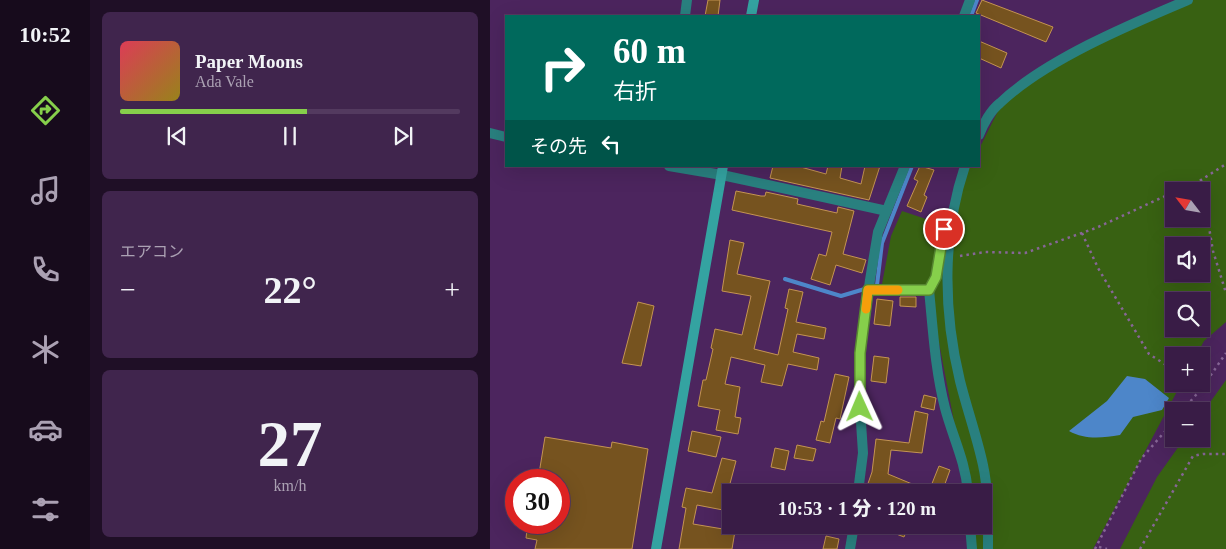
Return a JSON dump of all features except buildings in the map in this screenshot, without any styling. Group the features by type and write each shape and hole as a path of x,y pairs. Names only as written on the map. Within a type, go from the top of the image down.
{"street":[{"path":"685,15 687,0"},
{"path":"751,15 754,0"},
{"path":"964,15 970,0"},
{"path":"980,133 998,104 1052,65 1144,19 1188,0"},
{"path":"490,133 505,137"},
{"path":"682,167 722,170 887,211"},
{"path":"859,484 863,453 859,392 860,353 868,290 878,232 904,167"},
{"path":"965,167 942,236 936,277 929,290 938,376 945,408 966,470 967,484"},
{"path":"656,549 722,170"},
{"path":"955,195 949,247 949,308 959,378 983,466 988,500 988,549"},
{"path":"868,290 929,290"},
{"path":"850,549 852,534"},
{"path":"971,534 972,549"}],"path":[{"path":"1197,182 1226,164"},
{"path":"1201,180 1213,251 1226,293"},
{"path":"957,264 960,255 985,252 1025,253 1082,233 1165,196"},
{"path":"1082,233 1098,268 1149,354 1165,364"},
{"path":"1210,376 1226,353"},
{"path":"1190,402 1199,392"},
{"path":"1095,549 1141,459 1165,431"},
{"path":"1140,549 1193,456 1226,454"},
{"path":"1099,547 1107,549"}],"green space":[{"path":"1178,0 1226,0 1226,322 1210,336 1210,292 1165,292 1165,337 1209,337 1201,347 1165,347 1165,392 1177,392 1171,402 1165,402 1165,414 1093,549 972,549 970,534 992,534 992,484 964,484 959,448 929,290 882,284 891,236 902,211 941,224 939,250 955,195 969,167 980,167 980,147 1004,99 1085,48"},
{"path":"1226,380 1226,549 1120,549 1157,477 1178,447 1210,447 1210,402"}],"water":[{"path":"1127,376 1145,379 1169,398 1162,410 1133,417 1120,435 1087,437 1069,431 1107,401"}],"waterway":[{"path":"971,15 977,0"},
{"path":"875,286 877,285 882,243 912,167"},
{"path":"785,279 841,296 868,288"}],"slow traffic":[{"path":"866,309 868,290 898,290"}],"route":[{"path":"860,407 860,353 868,290 929,290 936,277 944,229"}]}
